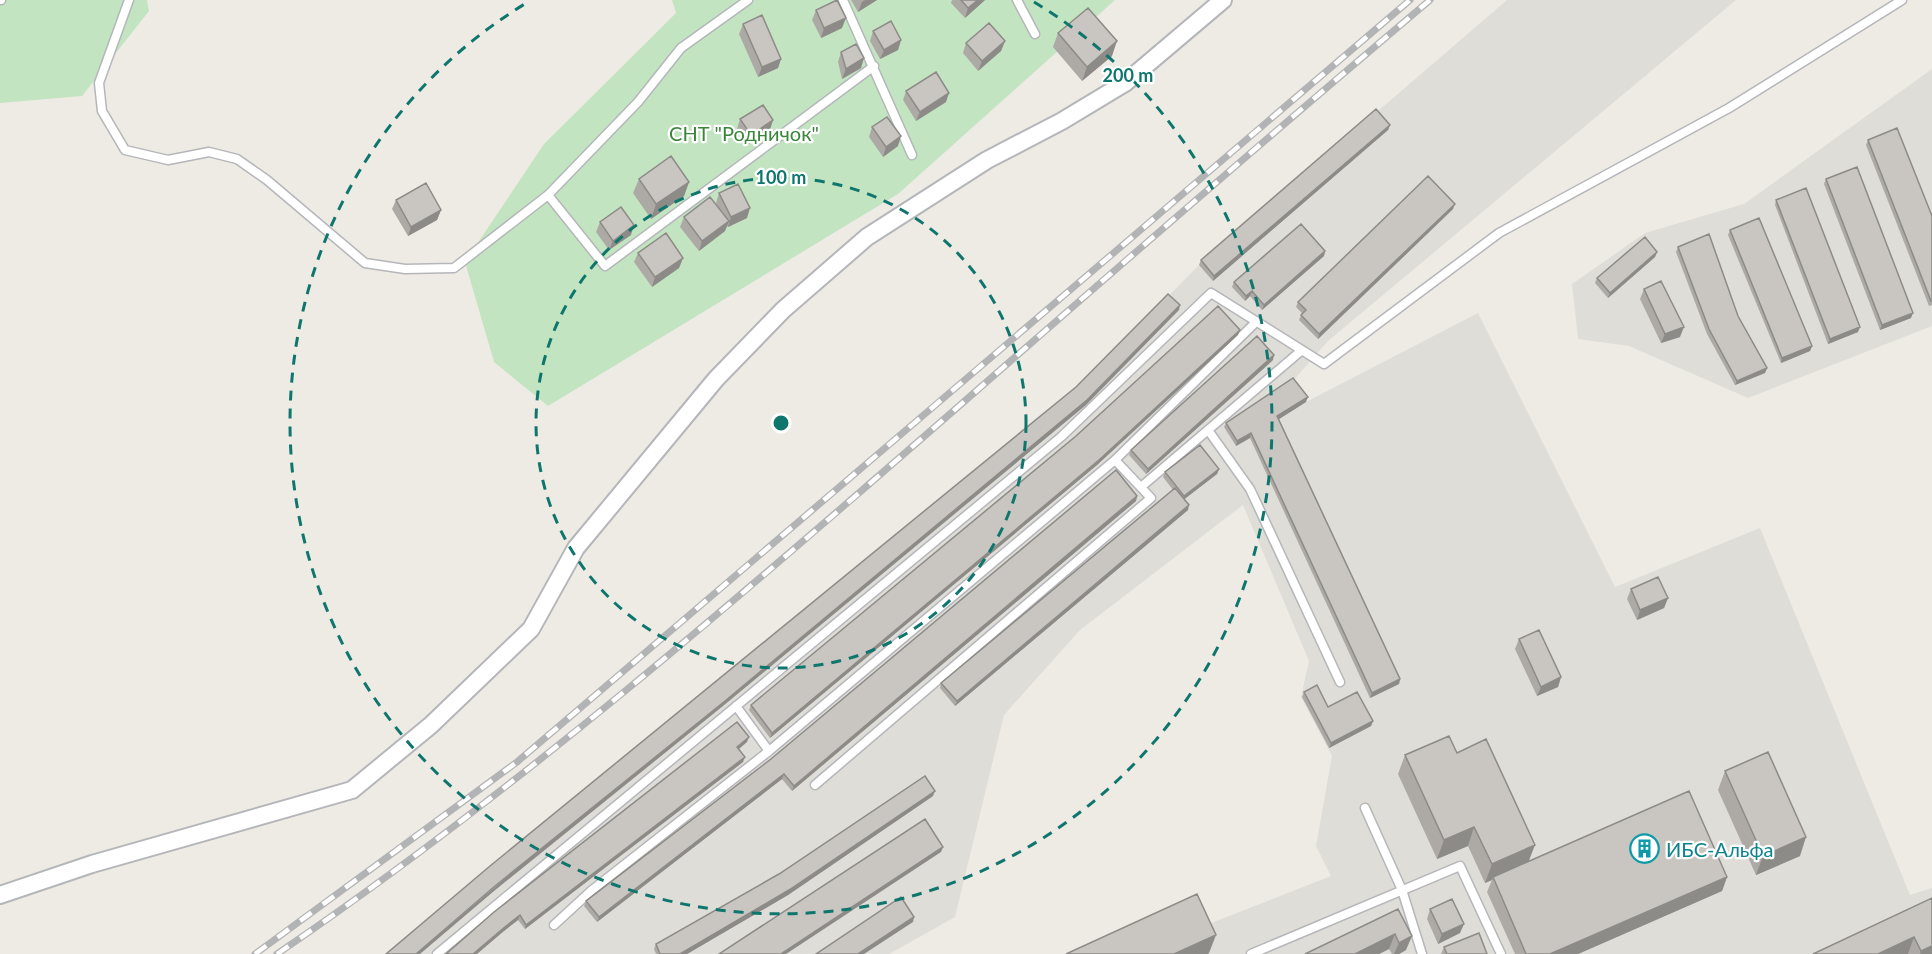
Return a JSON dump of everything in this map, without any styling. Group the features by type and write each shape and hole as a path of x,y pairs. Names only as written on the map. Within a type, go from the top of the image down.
{"street":[{"path":"0,895 92,864 352,789 431,725 531,629 576,548 716,379 783,310 867,237 987,159 1062,121 1125,83 1223,0"}],"lane":[{"path":"129,0 99,83 102,111 125,150 168,160 209,152 237,159 267,180 365,263 405,269 454,268 548,195 638,102 681,48 748,0"},
{"path":"843,0 912,155"},
{"path":"1017,0 1035,34"},
{"path":"438,954 1061,437 1211,294 1324,364 1499,233 1729,108 1902,0"},
{"path":"548,195 605,266 874,66"},
{"path":"554,925 591,891 770,751 1115,460 1256,322"},
{"path":"1141,487 1302,350"},
{"path":"1208,430 1250,489 1340,682"},
{"path":"815,785 1151,498 1115,460"},
{"path":"736,706 770,751"},
{"path":"1365,808 1402,890 1422,954"},
{"path":"1251,954 1460,866 1501,954"}],"shaded area":[{"path":"1507,0 1736,0 1328,341 1291,383 1306,402 1478,313 1615,587 1760,528 1910,895 1932,888 1932,954 1132,954 1331,876 1316,846 1332,756 1301,697 1309,661 1243,505 1080,630 1004,715 955,917 889,954 390,954 1074,392 1199,265"},
{"path":"1932,69 1932,326 1748,398 1629,346 1578,339 1572,284 1645,233 1744,204"}],"green space":[{"path":"0,0 147,0 149,11 82,96 0,103"},
{"name":"СНТ \"Родничок\"","path":"672,0 1115,0 898,194 548,406 494,362 465,262 544,144 676,13"}],"building":[{"path":"837,0 846,18 824,28 816,10"},
{"path":"961,0 978,0 968,8"},
{"path":"1088,8 1117,41 1087,67 1058,33"},
{"path":"762,15 781,59 762,67 743,24"},
{"path":"891,21 901,40 884,50 873,31"},
{"path":"989,23 1005,41 982,61 966,43"},
{"path":"856,44 864,58 846,69 841,52"},
{"path":"936,72 949,93 920,112 906,91"},
{"path":"763,105 773,120 751,135 740,119"},
{"path":"1376,109 1390,125 1214,276 1201,260"},
{"path":"887,117 901,136 886,147 872,127"},
{"path":"1897,128 1932,216 1932,301 1868,140"},
{"path":"671,156 689,182 656,204 639,179"},
{"path":"1857,167 1913,313 1882,325 1826,179"},
{"path":"1428,176 1455,204 1319,334 1301,315 1306,310 1298,302"},
{"path":"426,183 441,210 411,227 396,200"},
{"path":"738,184 750,208 731,217 719,193"},
{"path":"1806,188 1860,327 1830,339 1776,200"},
{"path":"710,197 729,221 702,241 684,217"},
{"path":"621,207 634,225 613,241 600,222"},
{"path":"1759,218 1812,346 1782,358 1730,230"},
{"path":"1301,224 1325,251 1264,305 1252,291 1246,296 1234,282"},
{"path":"666,233 683,258 655,277 638,253"},
{"path":"1709,234 1738,316 1767,368 1737,381 1709,329 1678,247"},
{"path":"1645,237 1657,252 1610,293 1597,278"},
{"path":"1661,281 1684,327 1665,334 1644,289"},
{"path":"1168,294 1180,305 1087,400 725,701 495,886 416,954 386,954 490,866 1076,387"},
{"path":"1218,306 1240,330 1099,460 772,733 751,705 1076,436"},
{"path":"1257,336 1274,355 1148,469 1131,450"},
{"path":"1293,378 1308,397 1277,416 1400,679 1372,693 1251,433 1237,441 1226,423"},
{"path":"1200,445 1219,469 1184,496 1165,472"},
{"path":"1116,470 1137,496 794,786 784,774 599,917 586,901 771,759"},
{"path":"1175,488 1189,505 957,701 941,683"},
{"path":"1658,577 1668,598 1640,610 1631,589"},
{"path":"1539,630 1561,677 1541,687 1519,639"},
{"path":"1317,685 1328,707 1357,692 1373,721 1331,743 1304,692"},
{"path":"737,722 749,737 737,747 745,757 526,925 520,915 473,954 446,954 494,912"},
{"path":"1449,736 1457,753 1486,739 1535,845 1492,864 1474,827 1444,840 1405,755"},
{"path":"1768,752 1806,837 1763,856 1725,771"},
{"path":"925,776 935,791 789,890 680,954 660,954 656,944 779,874"},
{"name":"ИБС-Альфа","path":"1689,791 1727,877 1550,954 1526,954 1493,877"},
{"path":"925,819 943,847 781,954 719,954"},
{"path":"1197,894 1216,935 1174,954 1066,954"},
{"path":"901,897 914,917 858,954 816,954"},
{"path":"1932,898 1932,946 1921,951 1914,937 1878,954 1813,954"},
{"path":"1452,899 1464,924 1442,934 1430,909"},
{"path":"1398,909 1412,936 1399,943 1395,934 1355,954 1305,954"},
{"path":"1479,933 1487,954 1447,954 1444,947"}],"railway":[{"path":"255,954 517,762 1410,0"},
{"path":"277,954 452,828 622,694 788,554 1430,0"}],"place":[{"name":"ИБС-Альфа","path":"1645,849"}]}
